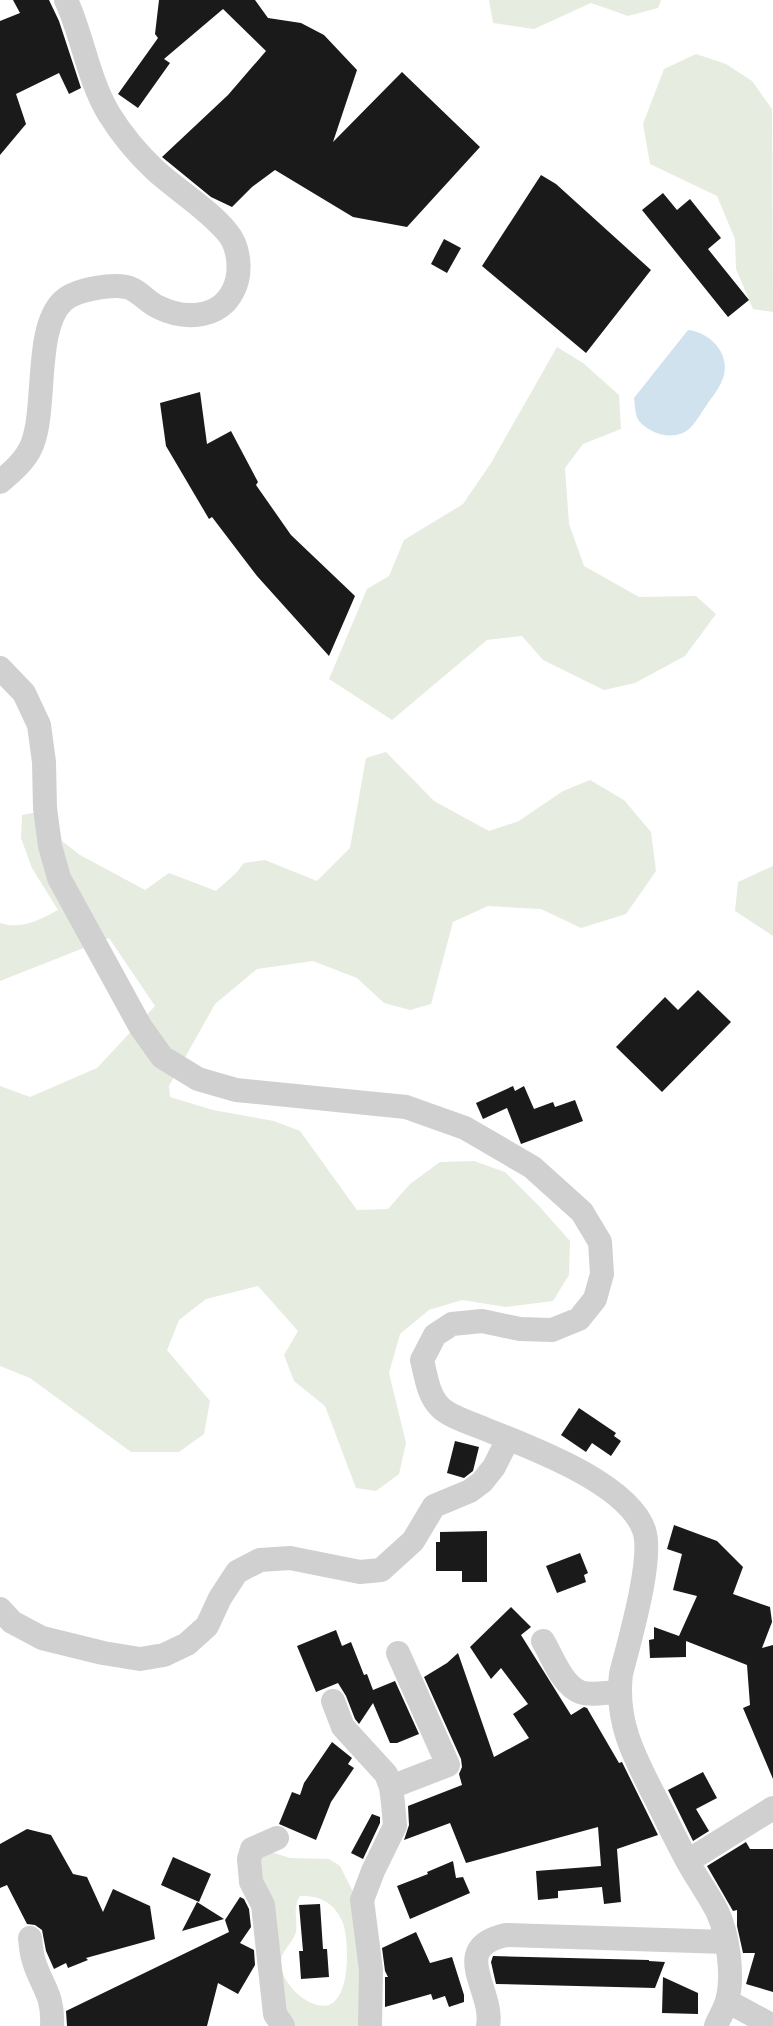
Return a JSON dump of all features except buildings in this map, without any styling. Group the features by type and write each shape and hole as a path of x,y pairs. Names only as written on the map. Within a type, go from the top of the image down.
{"street":[{"path":"0,482 16,469 32,446 38,420 49,324 63,301 80,291 108,286 131,289 158,307 184,316 209,313 228,302 239,280 238,254 228,233 129,145 108,111 90,70 66,0"},
{"path":"0,668 24,693 39,725 44,762 45,808 50,846 59,878 140,1026 162,1057 198,1079 236,1090 406,1107 465,1128 532,1167 582,1212 600,1242 602,1274 595,1299 579,1319 552,1330 520,1329 482,1321 452,1324 435,1335 422,1360 429,1388 440,1408 570,1465 609,1490 632,1509 644,1531 646,1563 619,1692 620,1711 625,1733 637,1762 688,1861 718,1913 726,1942 730,1970 727,2001 716,2026"},
{"path":"0,1609 12,1622 42,1638 140,1659 164,1655 187,1644 207,1626 220,1598 237,1572 260,1560 290,1558 360,1572 381,1570 413,1541 434,1506 470,1491 482,1482 494,1467 508,1439"},
{"path":"543,1641 567,1681 579,1691 619,1692"},
{"path":"391,1787 448,1765 398,1653"},
{"path":"333,1701 343,1727 386,1774 391,1787 396,1826 362,1900 371,1970 370,2026"},
{"path":"688,1861 773,1808"},
{"path":"276,1838 252,1849 249,1859 251,1882 263,1905 275,2014 283,2026"},
{"path":"488,2026 490,2017 475,1964 479,1950 491,1939 506,1935 726,1942"},
{"path":"30,1938 33,1959 53,2010 52,2026"},
{"path":"727,2001 773,2026"}],"shaded area":[{"path":"489,0 661,0 658,8 628,16 591,3 534,29 493,23"},
{"path":"696,54 726,64 752,81 772,109 773,312 753,309 736,269 735,239 717,196 650,164 643,124 664,69"},
{"path":"557,347 583,363 619,395 621,429 583,444 565,468 569,524 584,566 639,597 696,596 716,614 685,656 635,683 604,690 543,660 522,636 487,640 392,720 329,679 367,589 389,576 404,540 463,504 491,463"},
{"path":"386,752 434,801 489,831 519,821 563,791 590,780 624,800 651,832 656,871 626,914 581,928 541,909 488,906 453,922 431,1004 410,1010 384,1003 357,978 313,961 257,969 215,1004 169,1086 170,1097 213,1110 274,1121 300,1131 357,1210 388,1209 410,1184 440,1162 474,1161 505,1172 570,1241 569,1275 553,1301 506,1307 462,1300 429,1310 400,1334 389,1373 406,1443 399,1474 376,1491 356,1488 325,1406 294,1381 284,1355 298,1331 258,1286 206,1299 179,1320 167,1350 210,1401 204,1434 179,1452 131,1452 30,1378 0,1366 0,1086 30,1097 97,1068 155,1006 109,938 0,981 0,923 23,925 58,910 32,868 21,838 22,815 54,809 62,841 80,855 145,890 169,873 216,891 244,863 265,860 317,881 350,848 366,758"},
{"path":"773,866 773,936 735,911 738,882"},
{"path":"271,1852 290,1858 329,1859 340,1866 355,1896 364,2026 289,2026 259,1857","holes":["300,1896 307,1896 331,1905 340,1916 345,1931 347,1955 345,1980 336,2000 329,2005 321,2006 296,1993 284,1977 281,1968 282,1956 296,1932 298,1900"]}],"water":[{"path":"688,330 706,336 719,348 725,365 724,374 718,388 692,426 680,434 665,435 651,430 639,421 634,398"}]}
